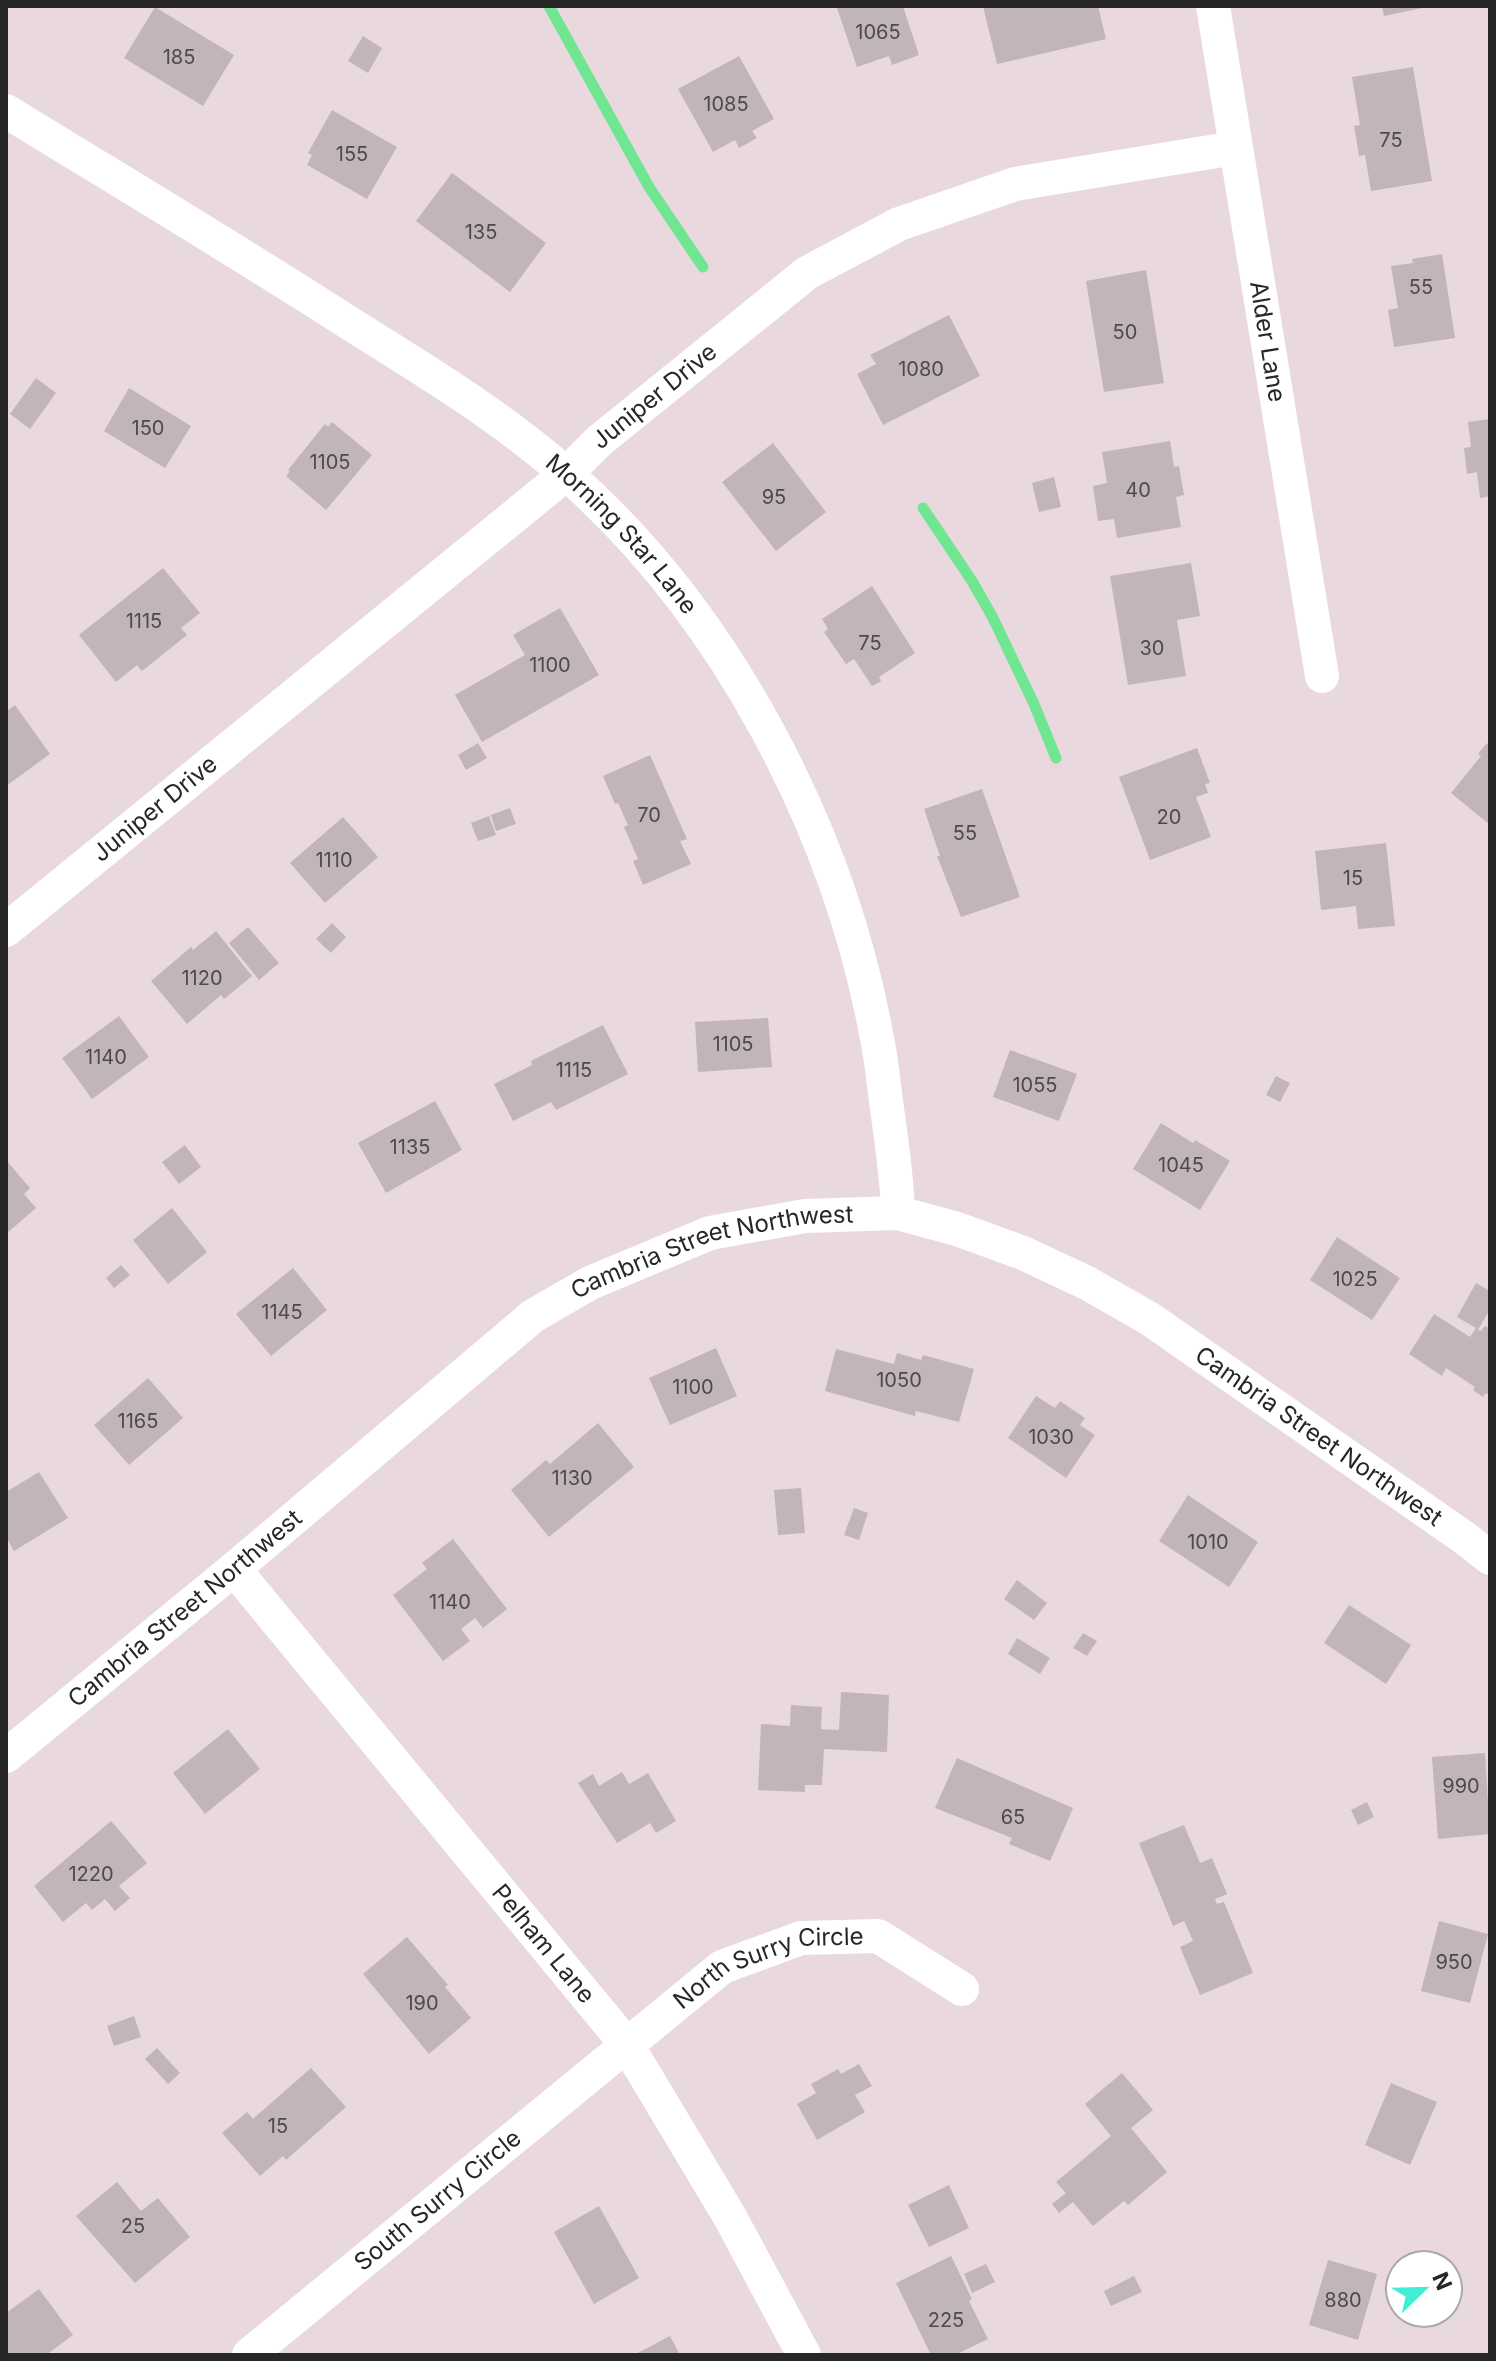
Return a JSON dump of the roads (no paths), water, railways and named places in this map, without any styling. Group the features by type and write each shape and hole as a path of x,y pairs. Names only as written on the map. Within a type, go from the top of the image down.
{"street":[{"name":"Alder Lane","path":"1213,6 1322,676"},
{"name":"Morning Star Lane","path":"6,111 276,276 454,389 517,433 566,474 627,534 676,592 718,649 757,711 818,836 850,930 876,1033 897,1175 898,1213"},
{"name":"Juniper Drive","path":"6,930 566,474 599,441 807,273 899,224 1015,184 1235,148"},
{"name":"Cambria Street Northwest","path":"6,1756 234,1569 533,1316 590,1283 710,1233 805,1216 898,1213 957,1229 1023,1253 1087,1283 1150,1319 1490,1558"},
{"name":"Pelham Lane","path":"234,1569 627,2045 730,2217 804,2355"},
{"name":"North Surry Circle","path":"627,2045 722,1967 801,1938 878,1936 962,1989"},
{"name":"South Surry Circle","path":"249,2355 627,2045"}],"waterway":[{"path":"549,6 649,187 703,267"},
{"path":"923,508 993,618 1056,758"}]}
